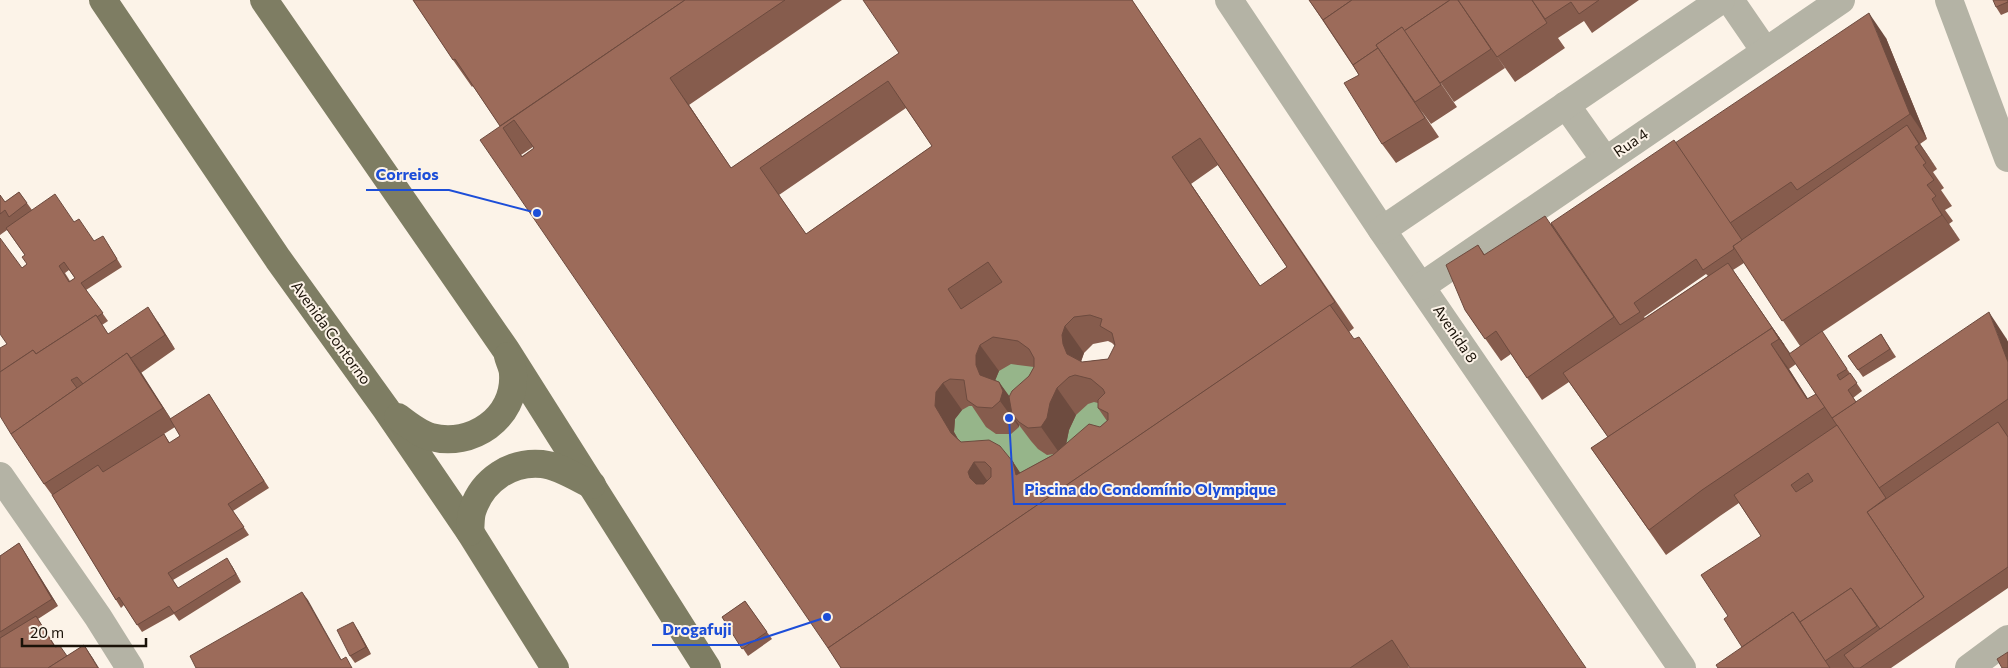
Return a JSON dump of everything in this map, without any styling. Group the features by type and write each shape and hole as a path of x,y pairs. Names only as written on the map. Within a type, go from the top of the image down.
{"main road":[{"name":"Avenida Contorno","path":"103,0 278,259 386,409 470,532 555,668"},
{"path":"264,0 506,350 707,668"},
{"path":"386,409 430,437 454,440 478,434 497,419 510,398 513,374 506,350"},
{"path":"470,532 472,510 482,489 499,473 520,464 543,464 565,471 592,484"}],"street":[{"name":"Avenida 8","path":"1229,0 1382,230 1682,668"},
{"path":"1382,230 1566,105 1691,8 1721,0"},
{"path":"1730,0 1765,52"},
{"name":"Rua 4","path":"1422,286 1841,0"},
{"path":"1950,0 2008,158"},
{"path":"1566,105 1605,160"},
{"path":"0,476 98,617 130,668"},
{"path":"1969,668 2008,638"}],"shaded area":[{"path":"1048,321 1115,429 968,515 904,408"}],"building":[{"path":"413,0 685,0 500,126"},
{"path":"685,0 785,0 670,78 731,168 899,53 863,0 1132,0 1335,302 828,648 480,140","holes":["888,81 932,146 806,234 760,168","514,120 534,148 522,157 503,128","1200,138 1287,267 1260,286 1172,157","988,262 1002,282 961,309 948,289","1090,315 1102,319 1100,326 1112,333 1115,345 1108,359 1082,362 1067,354 1062,335 1065,326 1074,317","993,337 1018,341 1029,349 1034,358 1034,367 1029,376 1012,391 1009,397 1012,414 1028,428 1041,427 1047,418 1050,403 1057,388 1069,377 1075,375 1091,379 1103,389 1105,393 1098,400 1098,408 1108,413 1108,420 1100,427 1089,424 1053,455 1016,475 1013,462 1000,446 989,440 961,442 951,433 935,406 936,392 943,383 950,379 964,380 967,400 977,407 992,408 1000,401 1003,391 999,382 980,375 976,365 976,355 980,345","974,462 985,462 991,468 991,477 984,484 976,484 970,478 968,472"]},
{"path":"1309,0 1352,0 1323,20"},
{"path":"1352,0 1450,0 1404,31 1402,27 1376,45 1378,48 1353,65 1323,20"},
{"path":"1450,0 1458,0 1491,49 1440,83 1404,31"},
{"path":"1458,0 1532,0 1547,23 1497,57"},
{"path":"1532,0 1599,0 1579,14 1571,2 1545,19"},
{"path":"1993,0 2008,0 2008,2 1996,7"},
{"path":"1869,13 1910,114 1797,190 1791,182 1730,223 1675,143"},
{"path":"1402,27 1441,85 1415,102 1376,45"},
{"path":"1378,48 1425,118 1382,144 1344,83 1359,75 1353,65"},
{"path":"1907,125 1919,144 1915,147 1926,163 1923,165 1934,180 1927,185 1936,196 1932,199 1942,215 1782,321 1733,246"},
{"path":"1674,140 1742,240 1733,246 1734,249 1703,270 1696,259 1634,303 1640,312 1620,325 1551,223"},
{"path":"19,192 27,203 9,217 5,210 0,214 0,195 5,202"},
{"path":"55,194 74,222 79,219 94,241 103,236 117,259 81,283 103,313 97,317 96,315 36,354 33,350 0,372 0,348 7,344 0,334 0,238 22,268 27,264 22,257 25,255 6,228","holes":["64,262 75,278 69,282 59,266"]},
{"path":"1545,216 1614,317 1527,378 1496,331 1485,339 1465,310 1446,265 1478,245 1484,255"},
{"path":"1728,263 1784,345 1772,328 1608,437 1563,373"},
{"path":"1330,305 1354,339 1359,337 1586,668 1410,668 1392,640 1350,668 841,668 828,648"},
{"path":"148,307 165,335 131,358 127,353 83,384 77,377 71,380 77,388 11,434 0,416 0,372 33,350 36,354 96,315 108,334"},
{"path":"1989,312 2008,362 2008,399 1879,488 1832,418"},
{"path":"1772,328 1779,339 1771,344 1807,399 1816,394 1825,407 1702,490 1649,530 1591,448"},
{"path":"1822,331 1847,369 1837,375 1840,380 1850,373 1857,383 1848,390 1856,402 1832,418 1789,354"},
{"path":"1881,334 1890,349 1858,370 1848,356"},
{"path":"127,353 163,408 44,484 11,434"},
{"path":"209,394 264,481 228,504 244,527 168,573 178,588 227,558 236,574 174,613 169,606 137,625 119,597 116,600 52,495 98,465 103,472 164,434 169,443 180,436 170,419"},
{"path":"1998,422 2008,437 2008,567 1860,668 1854,668 1844,655 1924,597 1867,512"},
{"path":"1837,425 1886,498 1867,512 1924,597 1880,629 1851,588 1800,622 1793,612 1742,647 1724,619 1728,616 1701,575 1761,536 1734,495","holes":["1808,473 1813,481 1796,492 1791,485"]},
{"path":"19,543 52,599 0,632 0,556"},
{"path":"1851,588 1877,626 1825,661 1800,622"},
{"path":"302,592 341,660 346,657 352,668 196,668 190,656"},
{"path":"745,601 767,632 742,649 722,617"},
{"path":"1793,612 1830,668 1718,668 1716,665"},
{"path":"36,616 55,647 60,646 67,656 48,668 0,668 0,638"},
{"path":"353,622 366,647 350,656 337,630"},
{"path":"84,645 98,668 48,668"},
{"path":"2008,652 2008,668 2002,668 1997,659"}],"place":[{"name":"Correios","path":"537,213"},
{"name":"Piscina do Condomínio Olympique","path":"1009,418"},
{"name":"Drogafuji","path":"827,617"}]}
